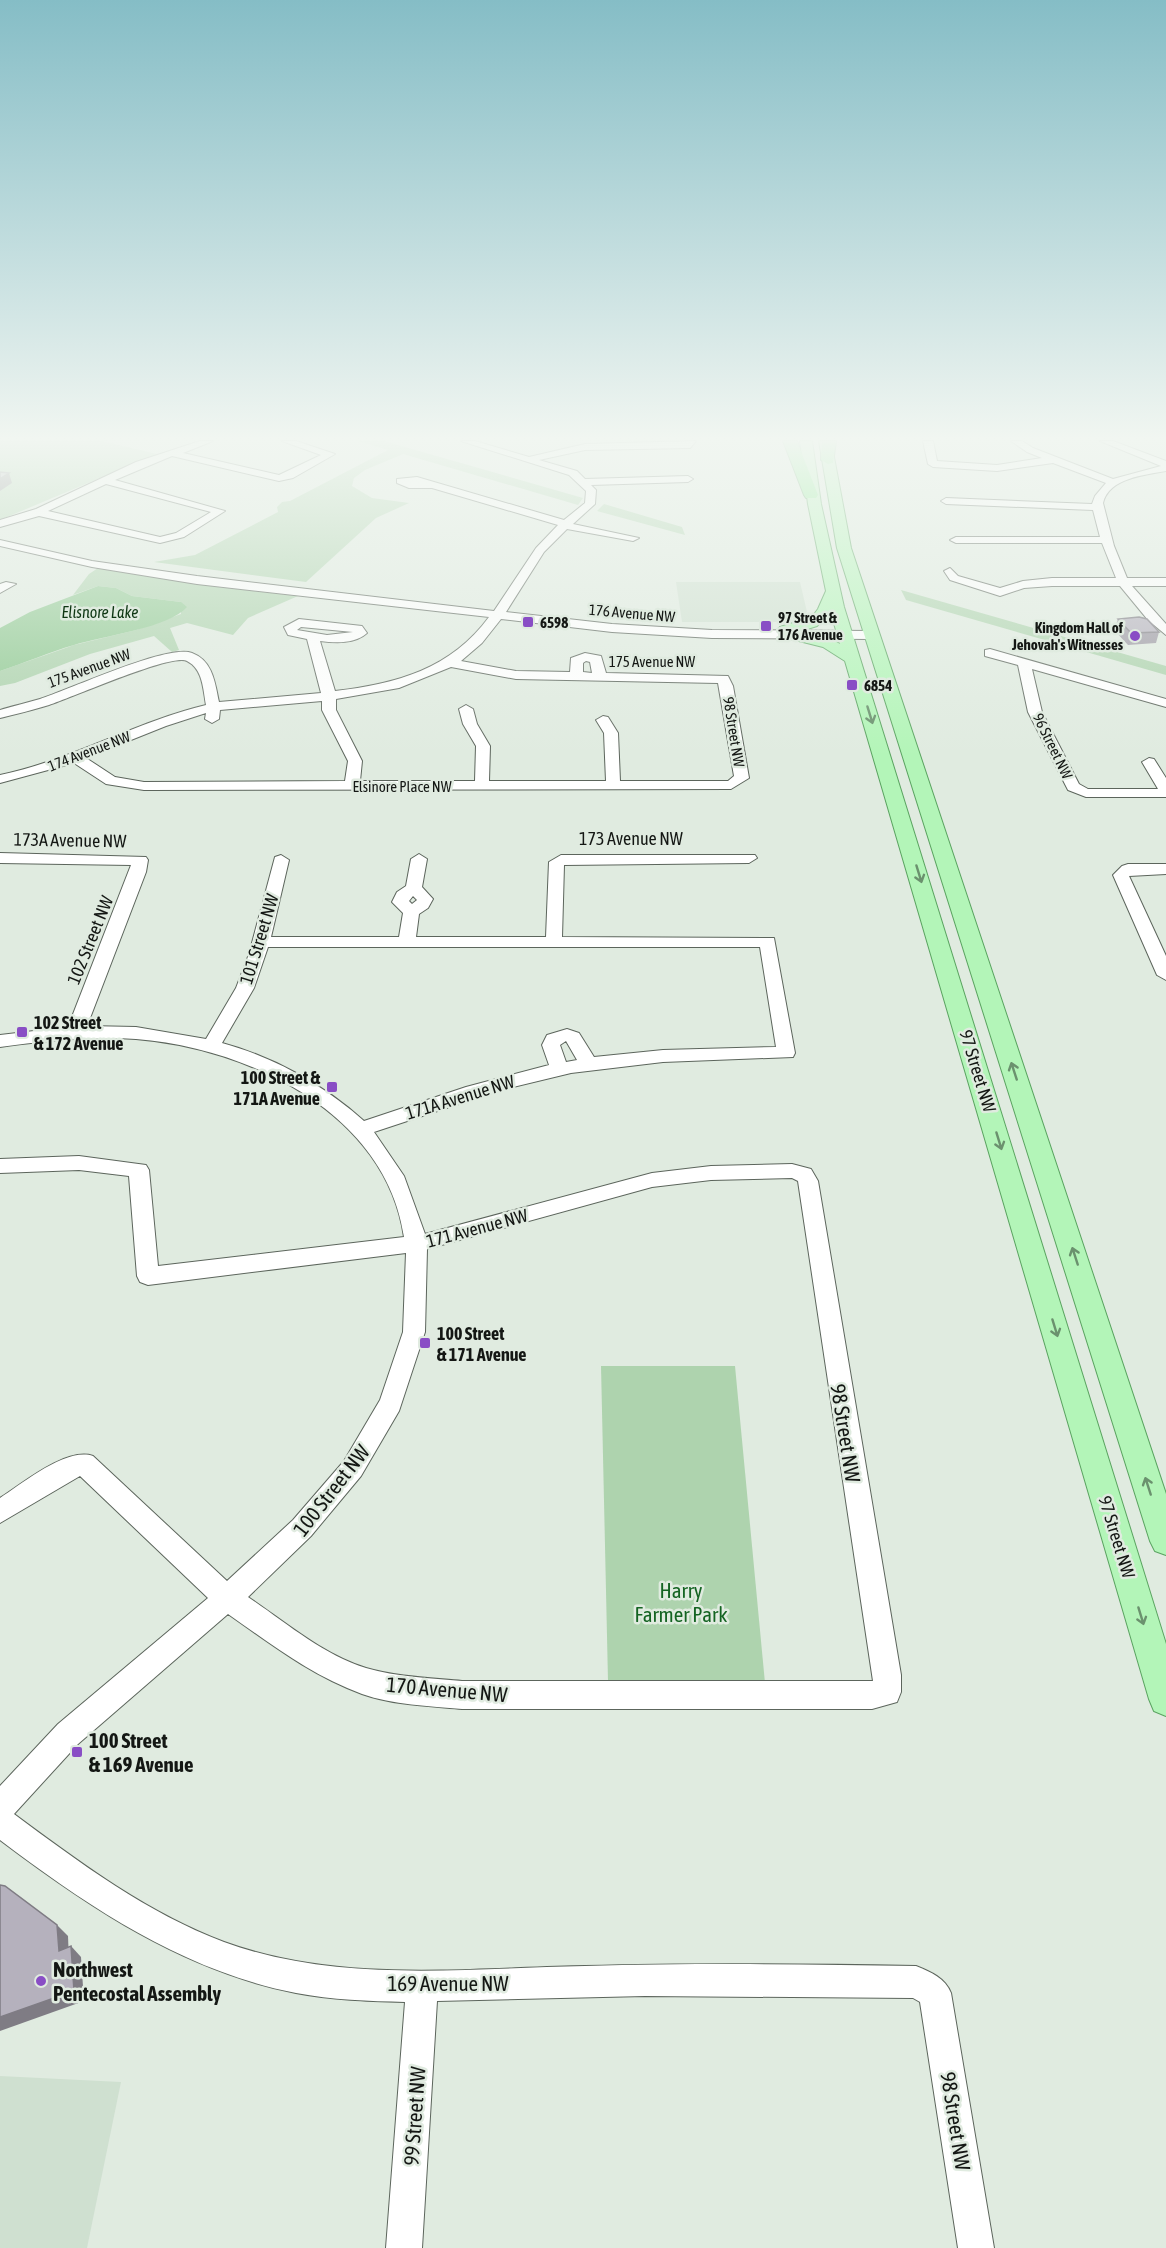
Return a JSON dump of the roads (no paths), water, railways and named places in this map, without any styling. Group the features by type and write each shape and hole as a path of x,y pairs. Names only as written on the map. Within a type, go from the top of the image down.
{"main road":[{"name":"97 Street NW","path":"823,546 833,591 858,633 896,708 1166,1541"},
{"name":"97 Street NW","path":"844,546 858,633 853,659 1166,1699"},
{"path":"788,633 820,620 825,615 833,591"},
{"path":"788,633 830,644 853,659"}],"street":[{"name":"176 Avenue NW","path":"13,546 92,564 197,580 497,613"},
{"name":"176 Avenue NW","path":"45,546 78,554 196,573 639,631 858,633"},
{"path":"449,663 469,649 543,546"},
{"path":"1108,546 1122,582 1165,629"},
{"path":"950,571 954,578 1000,592 1023,585 1052,582 1166,582"},
{"path":"314,637 329,697 329,710 355,760 352,786"},
{"path":"990,653 1153,702 1166,703"},
{"name":"175 Avenue NW","path":"0,714 45,702 154,661 189,656 205,669 213,708"},
{"name":"175 Avenue NW","path":"577,678 576,662 585,657 596,659 600,677"},
{"name":"96 Street NW","path":"1024,662 1035,712 1073,788 1079,791 1166,792"},
{"name":"175 Avenue NW","path":"449,663 516,675 577,678 704,677 723,679"},
{"name":"174 Avenue NW","path":"0,779 17,777 75,757 176,717 241,703 329,697 375,689 413,679 449,663"},
{"name":"98 Street NW","path":"723,679 742,778 737,783"},
{"path":"466,709 470,724 483,746 482,786"},
{"path":"603,720 611,733 613,786"},
{"name":"Elsinore Place NW","path":"75,757 111,782 144,786 721,786 737,783"},
{"path":"1149,762 1166,792"},
{"name":"173A Avenue NW","path":"0,858 140,860"},
{"name":"173 Avenue NW","path":"554,941 556,862 567,858 749,858"},
{"path":"407,941 411,912 422,904 424,899 414,888 419,859"},
{"name":"102 Street NW","path":"75,1033 138,872 140,860"},
{"name":"101 Street NW","path":"211,1046 246,988 261,942 281,860"},
{"path":"1166,869 1128,869 1121,875 1166,975"},
{"path":"261,942 554,941"},
{"name":"171A Avenue NW","path":"362,1129 482,1089 560,1070 667,1055 786,1053 768,942 554,941"},
{"name":"100 Street NW","path":"0,1041 75,1033 139,1034 211,1046 269,1065 314,1089 362,1129 383,1157 400,1189 416,1244 417,1304 409,1346 394,1392 371,1438 338,1486 299,1532 228,1599 68,1735 0,1808"},
{"path":"560,1070 551,1045 553,1039 560,1035 570,1035 578,1040 588,1065"},
{"name":"171 Avenue NW","path":"0,1166 68,1162 139,1170 148,1276 416,1244 652,1180 721,1173 792,1171 804,1174"},
{"name":"98 Street NW","path":"804,1174 808,1181 887,1675 886,1692"},
{"name":"170 Avenue NW","path":"0,1512 66,1468 84,1464 228,1599 312,1657 364,1681 411,1690 462,1695 872,1695 886,1692"},
{"name":"169 Avenue NW","path":"0,1822 96,1893 155,1929 262,1970 298,1978 340,1983 422,1984 657,1980 916,1982 935,1994"},
{"name":"99 Street NW","path":"404,2248 422,1984"},
{"name":"98 Street NW","path":"935,1994 976,2248"}],"water":[{"name":"Elisnore Lake","path":"98,586 116,588 132,596 181,602 187,607 166,621 74,645 0,671 0,628 30,612"}],"place":[{"name":"6598","path":"528,622"},
{"name":"97 Street & 176 Avenue","path":"766,626"},
{"name":"Kingdom Hall of Jehovah's Witnesses","path":"1135,636"},
{"name":"6854","path":"852,685"},
{"name":"102 Street & 172 Avenue","path":"22,1032"},
{"name":"100 Street & 171A Avenue","path":"332,1087"},
{"name":"100 Street & 171 Avenue","path":"425,1343"},
{"name":"100 Street & 169 Avenue","path":"77,1752"},
{"name":"Northwest Pentecostal Assembly","path":"41,1981"}],"park label":[{"name":"Harry Farmer Park","path":"681,1602"}]}
